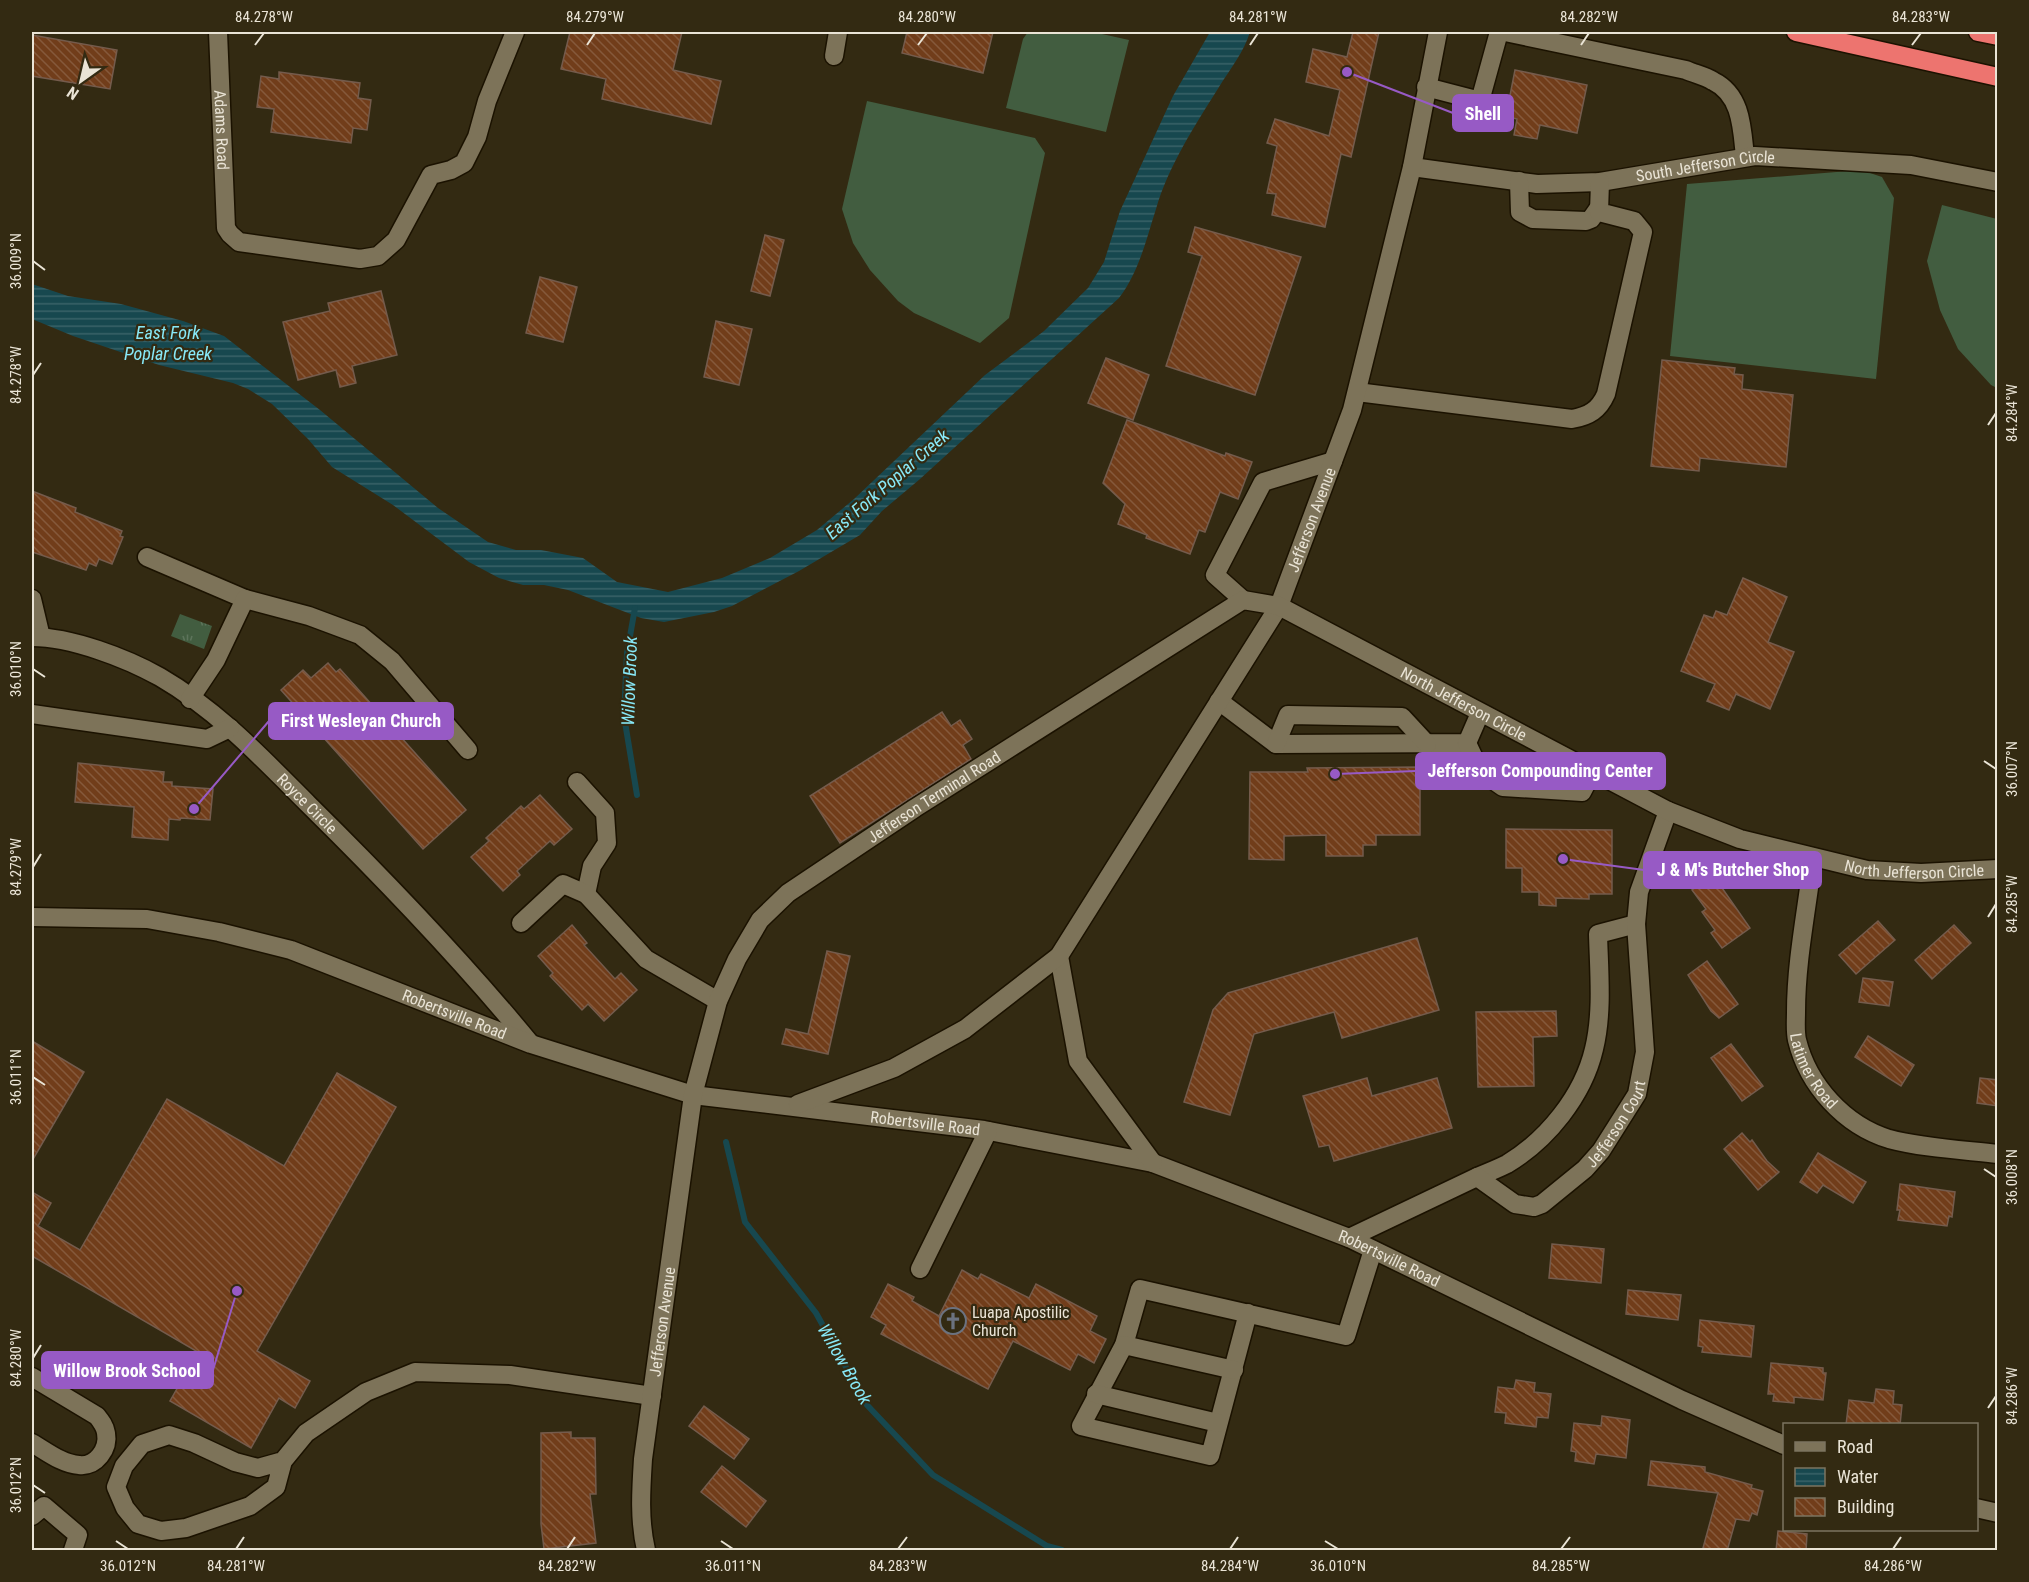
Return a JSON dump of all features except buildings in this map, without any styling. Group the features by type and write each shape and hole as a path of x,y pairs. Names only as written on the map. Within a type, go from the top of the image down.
{"highway":[{"path":"1796,32 1998,77"},
{"path":"1978,32 1998,36"}],"street":[{"name":"Adams Road","path":"218,32 226,228 239,242 360,259 378,256 396,240 431,175 464,164 477,138 487,101 515,32"},
{"path":"834,56 838,32"},
{"name":"Jefferson Avenue","path":"793,1106 894,1068 955,1034 1059,956 1279,606 1357,392 1412,167 1438,32"},
{"path":"1426,87 1480,101 1498,32"},
{"path":"1504,32 1686,70 1715,81 1728,93 1741,115 1745,157"},
{"name":"South Jefferson Circle","path":"1412,167 1537,184 1600,182 1755,156 1911,165 1998,182"},
{"path":"1518,181 1520,212 1529,218 1586,221 1591,219 1598,209 1600,182"},
{"path":"1357,392 1572,419 1584,417 1601,406 1606,394 1643,232 1634,221 1604,214 1598,209"},
{"path":"1279,606 1243,600 1215,575 1263,482 1333,461"},
{"path":"147,557 245,599 309,616 360,635 392,661 468,750"},
{"path":"32,599 36,637"},
{"path":"190,699 216,660 245,599"},
{"name":"Jefferson Terminal Road","path":"693,1095 718,1001 737,959 760,920 788,893 915,808 1243,600"},
{"name":"North Jefferson Circle","path":"1279,606 1668,810 1740,839 1868,870 1921,873 1998,869"},
{"name":"Royce Circle","path":"36,637 79,644 160,677 231,728 356,851 488,992 531,1044"},
{"path":"1219,701 1276,744 1467,743"},
{"path":"1480,713 1467,743 1480,771 1503,786 1582,792 1593,771"},
{"path":"32,714 207,739 231,728"},
{"path":"1276,744 1288,715 1402,717 1427,744"},
{"path":"577,782 605,813 607,843 592,866 586,894"},
{"name":"Jefferson Court","path":"1477,1178 1515,1204 1534,1207 1542,1204 1585,1169 1601,1151 1637,1094 1645,1052 1636,924 1639,892 1668,810"},
{"name":"Latimer Road","path":"1814,858 1796,998 1796,1039 1811,1076 1825,1096 1844,1114 1866,1129 1890,1139 1998,1154"},
{"path":"521,923 563,884 586,894 646,959 718,1001"},
{"name":"Robertsville Road","path":"32,917 147,919 219,932 281,947 531,1044 693,1095 988,1131 1154,1163 1349,1238 1682,1400 1783,1444"},
{"path":"1349,1238 1507,1164 1543,1136 1564,1111 1580,1086 1594,1050 1599,1016 1599,934 1636,924"},
{"path":"1059,956 1078,1061 1154,1163"},
{"name":"Jefferson Avenue","path":"646,1551 641,1529 640,1504 643,1459 693,1095"},
{"path":"920,1269 988,1131"},
{"path":"1248,1313 1210,1456 1081,1426 1096,1394 1125,1345 1140,1289 1248,1313 1346,1336 1372,1250"},
{"path":"1125,1345 1234,1370"},
{"path":"283,1461 258,1468 235,1462 194,1443 169,1435 142,1444 124,1466 116,1487 125,1508 138,1524 161,1531 186,1528 250,1506 276,1487 283,1461 306,1433 366,1392 415,1372 510,1375 652,1396"},
{"path":"32,1377 97,1416 104,1425 107,1435 104,1452 94,1462 82,1466 65,1462 32,1443"},
{"path":"1096,1394 1218,1423"},
{"path":"32,1516 44,1506 78,1535 74,1551"},
{"path":"1978,1508 1998,1513"}],"green space":[{"path":"1028,32 1093,32 1129,40 1106,132 1006,108 1023,39"},
{"path":"867,101 1035,138 1045,153 1009,318 980,343 914,313 898,301 870,270 853,243 842,209"},
{"path":"1861,170 1882,177 1894,198 1876,379 1670,356 1687,184"},
{"path":"1942,205 1997,219 1997,388 1991,385 1958,349 1940,310 1927,261"},
{"path":"180,614 212,626 204,649 171,636"}],"water":[{"name":"East Fork Poplar Creek","path":"1210,32 1250,32 1240,53 1175,162 1161,193 1137,267 1119,298 882,511 860,535 799,571 732,606 714,612 664,622 641,618 568,590 544,585 523,585 499,578 469,562 393,505 332,467 308,439 272,404 248,389 233,383 159,365 73,336 32,319 32,284 68,296 121,304 183,321 224,336 320,410 438,508 488,542 516,550 541,550 583,558 617,582 668,592 722,578 770,558 817,530 854,499 985,375 1044,331 1088,288 1104,262 1120,211 1173,96"}],"waterway":[{"name":"Willow Brook","path":"635,608 627,653 624,716 637,795"},
{"name":"Willow Brook","path":"726,1142 745,1222 816,1313 867,1405 933,1475 1047,1546 1062,1550"}],"place":[{"name":"Shell","path":"1347,72"},
{"name":"Jefferson Compounding Center","path":"1335,774"},
{"name":"First Wesleyan Church","path":"194,809"},
{"name":"J & M's Butcher Shop","path":"1563,859"},
{"name":"Willow Brook School","path":"237,1291"},
{"name":"Luapa Apostilic Church","path":"953,1321"}]}
